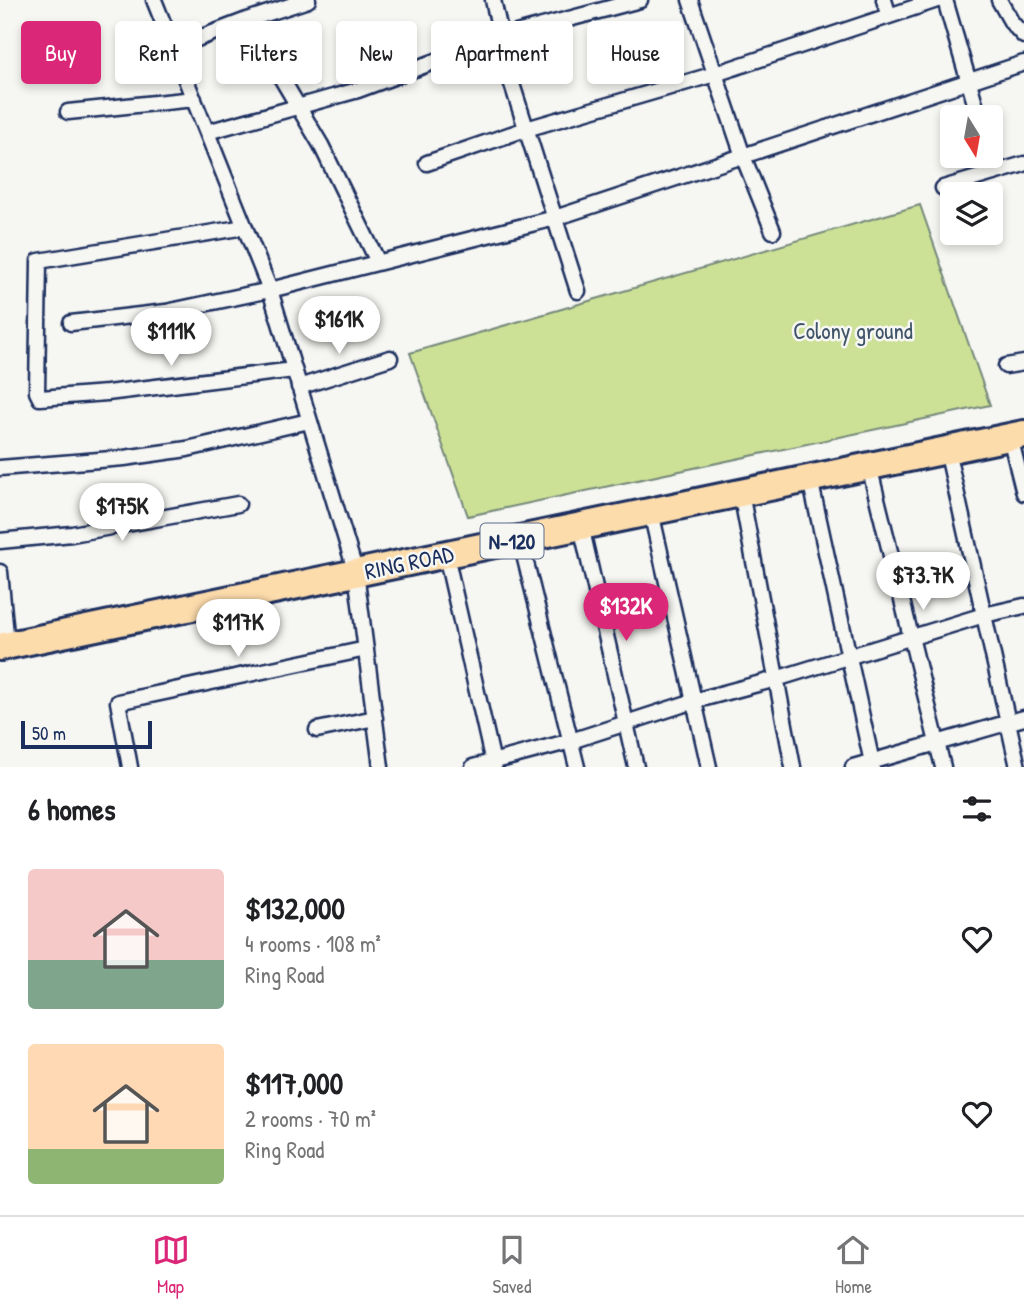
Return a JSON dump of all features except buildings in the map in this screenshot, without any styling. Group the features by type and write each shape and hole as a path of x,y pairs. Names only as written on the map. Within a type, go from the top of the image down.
{"highway":[{"name":"RING ROAD","path":"4,646 1017,435"}],"street":[{"path":"154,0 162,21"},
{"path":"202,37 308,0"},
{"path":"493,0 498,21"},
{"path":"561,21 640,0"},
{"path":"690,0 743,156 773,231"},
{"path":"884,0 889,16"},
{"path":"427,163 526,129 715,74 937,0"},
{"path":"945,0 976,105"},
{"path":"999,0 1012,23 1024,36"},
{"path":"247,20 300,106 378,262"},
{"path":"207,132 358,90 431,63"},
{"path":"71,323 166,312 270,290 555,218 1024,64"},
{"path":"188,84 270,290 356,573 381,767"},
{"path":"512,84 578,291"},
{"path":"68,112 194,99"},
{"path":"964,182 1024,164"},
{"path":"994,168 995,173"},
{"path":"245,227 39,261 37,392 40,398 95,394 294,370"},
{"path":"299,387 390,358"},
{"path":"1006,366 1024,363"},
{"path":"0,468 124,458 187,449 309,421"},
{"path":"1017,435 1024,493"},
{"path":"947,450 1018,767"},
{"path":"869,466 943,767"},
{"path":"810,478 872,764"},
{"path":"741,493 793,767"},
{"path":"0,541 72,534 238,504"},
{"path":"651,512 709,767"},
{"path":"582,526 636,767"},
{"path":"520,539 577,767"},
{"path":"446,555 494,765"},
{"path":"0,572 4,646"},
{"path":"473,767 494,765 694,701 776,679 984,615 1024,606"},
{"path":"131,767 118,702 366,649"},
{"path":"317,730 375,718"},
{"path":"853,767 872,764 1024,718"}],"green space":[{"name":"Colony ground","path":"920,205 990,405 468,516 410,353"}]}
